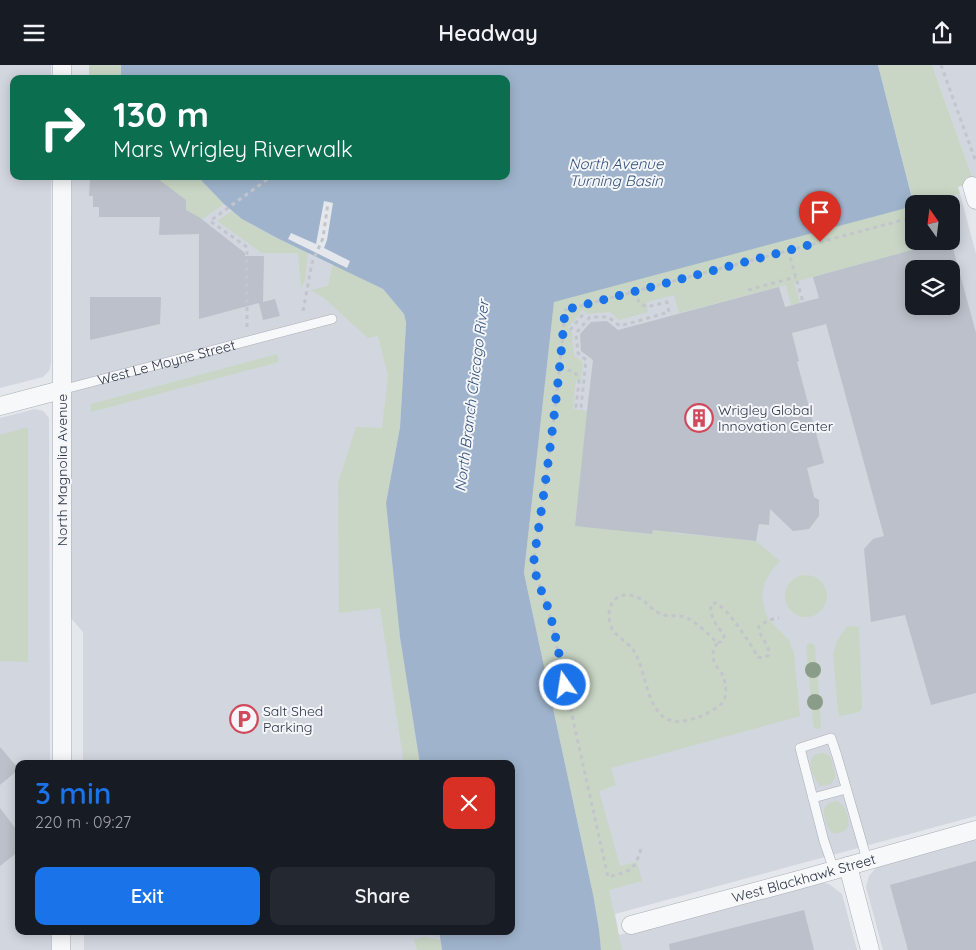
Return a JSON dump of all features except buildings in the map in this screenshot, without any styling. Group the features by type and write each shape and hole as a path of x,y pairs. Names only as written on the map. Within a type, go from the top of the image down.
{"street":[{"name":"North Magnolia Avenue","path":"62,180 62,760"},
{"name":"West Le Moyne Street","path":"0,405 61,390"},
{"name":"West Blackhawk Street","path":"631,925 976,830"},
{"path":"841,868 870,950"},
{"path":"61,935 61,950"}],"lane":[{"name":"West Le Moyne Street","path":"61,390 332,319"},
{"path":"841,868 813,798 800,748 831,739 867,860"},
{"path":"813,798 846,789"}],"path":[{"path":"941,65 976,162"},
{"path":"248,341 247,247 210,221 266,180"},
{"path":"300,327 312,263 323,238 328,203"},
{"path":"641,849 637,862 629,871 608,877 549,612 535,574 534,558 549,459 565,310 905,219"},
{"path":"788,250 803,302"},
{"path":"748,290 796,277"},
{"path":"560,369 575,372 578,381 576,407 581,407 586,360 578,353 576,333 590,317 608,317 620,326 669,312 666,302 647,307 639,303 636,291"},
{"path":"570,330 585,312"},
{"path":"577,321 583,326"},
{"path":"620,596 634,596 644,601 658,613 666,616 685,617 711,636 717,643 713,661 723,675 726,684 726,693 723,701 715,709 693,719 682,722 673,721 658,712 651,699 634,650 613,631 609,619 610,608 620,596"},
{"path":"717,643 723,641 724,635 711,615 710,604 716,603 722,606 758,657 764,658 769,655 767,644 759,632 759,626 769,620 779,618"}],"shaded area":[{"path":"0,65 51,65 51,75 10,75 10,180 51,180 51,363 49,371 43,377 0,388"},
{"path":"932,65 976,65 976,185 974,182"},
{"path":"72,180 201,180 224,204 277,238 383,289 404,314 386,503 419,760 83,760 83,632 70,617"},
{"path":"960,194 976,254 976,816 615,914 619,935 819,882 829,884 842,894 857,950 601,950 593,894 554,301 905,208 905,250 960,250 960,195 956,195"},
{"path":"35,409 43,411 49,418 50,760 15,760 15,935 51,935 51,950 0,950 0,418"},
{"path":"976,838 976,950 883,950 866,887 869,876 876,868 883,865"},
{"path":"84,935 440,935 442,950 84,950"}],"green space":[{"path":"89,65 121,65 121,75 89,75"},
{"path":"878,65 932,65 974,182 958,187 960,194 956,195 911,195"},
{"path":"158,180 201,180 224,204 202,219 186,210"},
{"path":"905,208 905,250 912,250 794,282 800,303 791,305 786,285 679,313 674,295 647,302 648,312 619,320 610,312 587,314 583,310 568,328 572,332 574,355 583,363 581,381 576,381 573,409 587,411 576,525 652,534 653,525 673,527 673,533 756,541 780,561 771,571 765,582 762,596 765,612 769,620 789,640 794,654 800,716 611,768 616,785 599,791 620,866 637,862 642,881 609,890 622,950 601,950 593,894 524,573 554,301"},
{"path":"232,211 259,229 308,252 305,281 301,288 298,253 262,253 217,221"},
{"path":"333,264 383,289 404,314 406,323 400,427 386,503 400,637 419,760 403,760 380,608 339,613 338,483 356,427 382,428 388,376 378,336 368,338 324,298 311,290 328,286"},
{"path":"277,354 279,362 91,412 91,404"},
{"path":"28,427 28,662 0,661 0,435"},
{"path":"810,575 818,578 824,584 827,596 824,608 818,614 802,617 794,614 788,608 785,592 788,584 794,578"},
{"path":"847,626 859,627 862,709 859,712 841,716 838,711 833,653 837,641"},
{"path":"811,643 815,646 821,723 818,729 813,724 806,646"},
{"path":"820,753 830,756 835,778 831,784 820,786 811,768 811,760 816,754"},
{"path":"836,801 844,808 849,825 845,831 833,833 827,825 824,809 827,805"},
{"path":"424,937 440,940 442,950 417,950 414,940"}],"water":[{"path":"121,65 878,65 911,195 905,195 905,208 554,302 524,573 593,894 601,950 442,950 440,935 515,935 515,760 419,760 400,637 386,503 400,427 406,323 404,314 383,289 242,219 201,180 510,180 510,75 121,75"}],"pier":[{"path":"324,201 333,203 324,248 350,261 347,268 288,239 291,233 316,244"}],"place":[{"name":"Wrigley Global Innovation Center","path":"699,418"},
{"name":"Salt Shed Parking","path":"244,719"}],"route":[{"path":"565,685 549,612 535,574 534,566 560,369 565,310 820,242"}],"water label":[{"name":"North Avenue Turning Basin","path":"616,172"},
{"name":"North Branch Chicago River","path":"472,396"}]}
